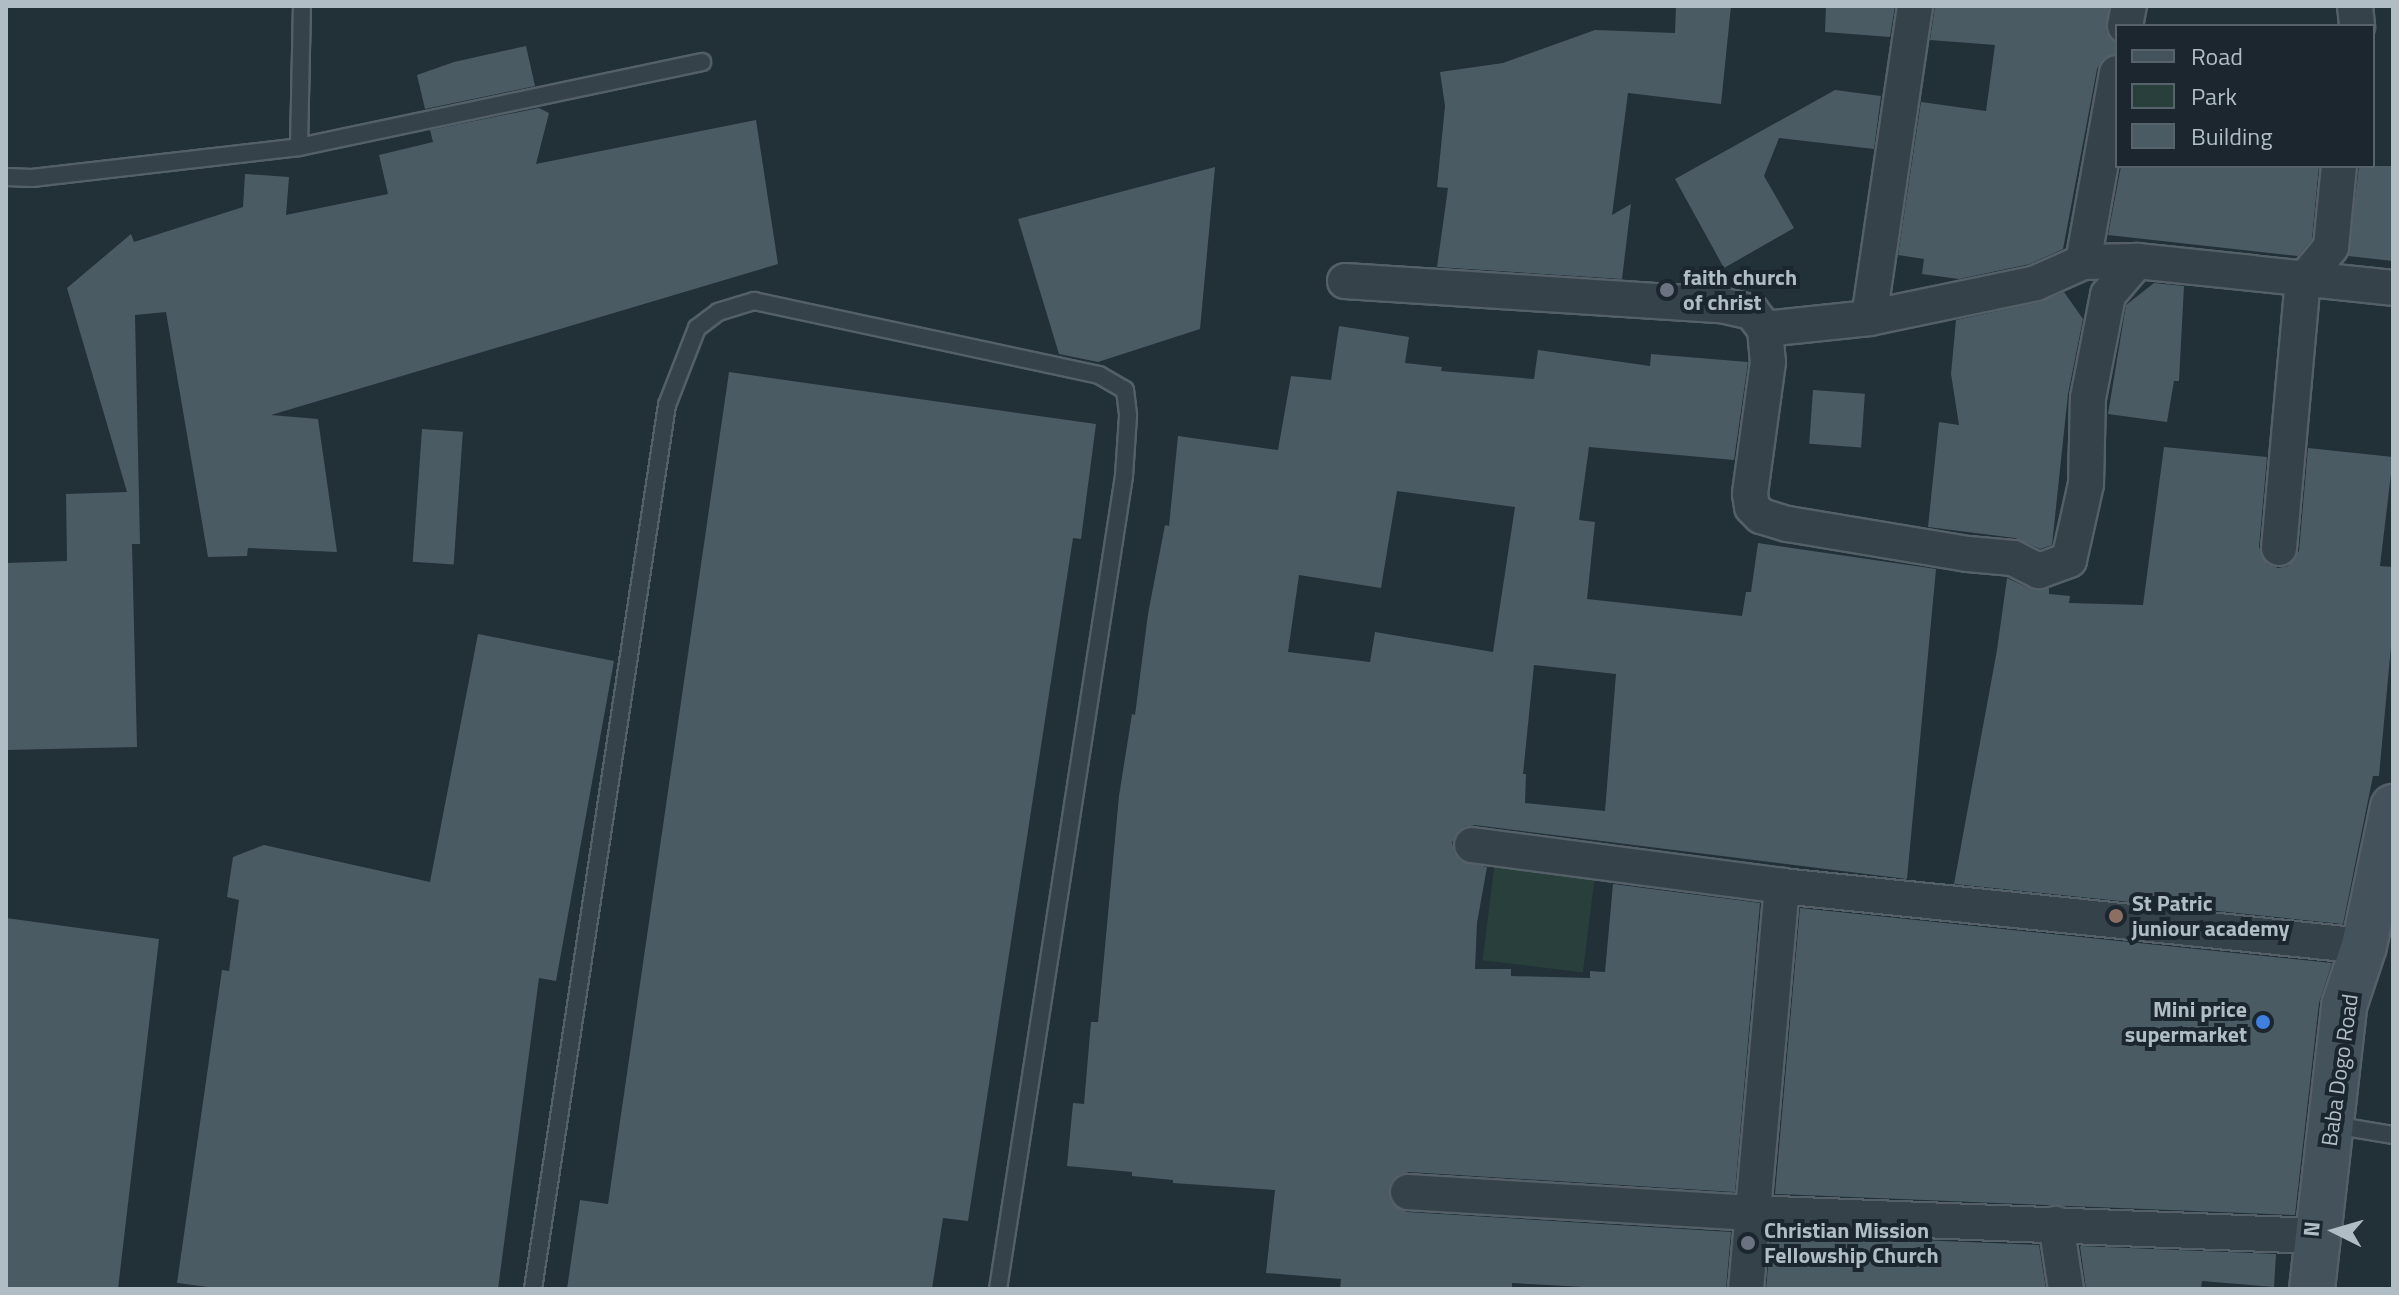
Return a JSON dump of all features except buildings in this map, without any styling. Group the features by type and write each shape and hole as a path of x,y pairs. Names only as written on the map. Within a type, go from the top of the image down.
{"street":[{"path":"1869,318 1915,6"},
{"path":"2083,262 2115,84"},
{"path":"2279,548 2303,281 2331,247 2339,168"},
{"path":"1765,329 1869,318 2036,283 2083,262 2137,261 2303,281 2393,288"},
{"path":"1345,281 1721,305 1752,312 1765,329 1767,389 1750,494 1752,507 1761,516 1863,537 2013,558 2039,571 2069,560 2086,484 2088,398 2108,295 2137,261"},
{"name":"Baba Dogo Road","path":"2312,1289 2333,1125 2344,1006 2364,946 2393,807"},
{"path":"1472,845 1782,886 2364,946"},
{"path":"1746,1289 1782,886"},
{"path":"1408,1192 1751,1213 2317,1236"},
{"path":"2056,1224 2066,1289"}],"lane":[{"path":"299,147 302,6"},
{"path":"6,177 32,178 299,147 702,62"},
{"path":"533,1289 667,405 697,328 718,312 754,301 1099,375 1125,390 1128,416 1124,476 998,1289"},
{"path":"2333,1125 2393,1135"}],"green space":[{"path":"1495,860 1595,872 1583,973 1483,960"}],"place":[{"name":"faith church of christ","path":"1667,290"},
{"name":"St Patric juniour academy","path":"2116,916"},
{"name":"Mini price supermarket","path":"2263,1022"},
{"name":"Christian Mission Fellowship Church","path":"1748,1243"}]}
